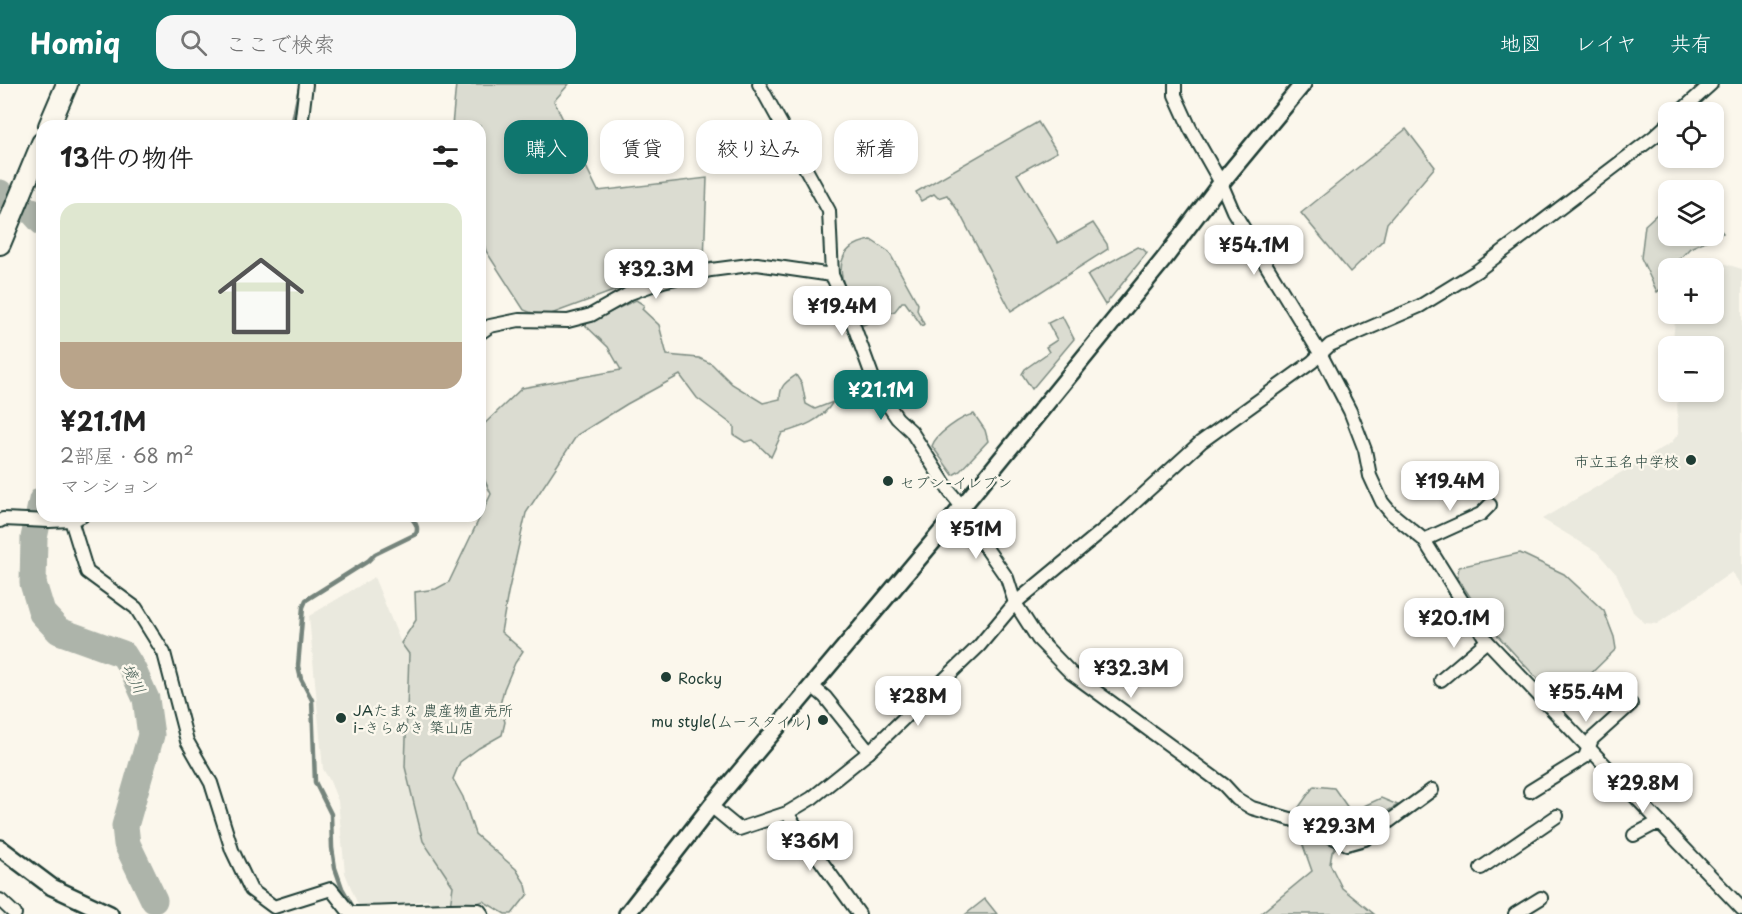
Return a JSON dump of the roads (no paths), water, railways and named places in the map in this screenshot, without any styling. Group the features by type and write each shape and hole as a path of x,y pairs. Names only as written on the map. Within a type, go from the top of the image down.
{"highway":[{"path":"52,120 67,84"},
{"path":"0,244 36,157"}],"street":[{"path":"302,120 306,84"},
{"path":"759,84 829,211 832,275 851,318 877,389 897,418 911,431 962,507 970,525 1007,578 1015,603 1038,639 1071,673 1224,785 1236,799 1252,808 1301,822 1347,844 1365,839 1432,790"},
{"path":"1175,84 1175,95 1190,128 1221,183 1233,211 1320,352 1350,411 1365,450 1370,476 1382,502 1391,513 1424,540 1487,641 1742,909"},
{"path":"627,914 711,806 962,507 1303,84"},
{"path":"1691,102 1711,84"},
{"path":"711,806 739,829 787,813 812,798 869,752 979,646 1015,603 1120,516 1201,442 1312,362 1329,345 1420,306 1477,271 1658,133"},
{"path":"486,329 519,320 568,321 591,315 630,293 663,281 711,270 757,264 832,275"},
{"path":"1424,540 1481,514 1490,506"},
{"path":"0,521 3,519 36,521"},
{"path":"77,522 87,572 136,608 164,653 187,741 211,783 232,850 251,890 274,907 331,889 350,913 444,909 479,910 482,914"},
{"path":"1442,680 1487,641"},
{"path":"812,686 825,697 869,752"},
{"path":"1530,791 1585,757 1592,739 1631,704"},
{"path":"787,813 859,914"},
{"path":"1481,868 1557,816"},
{"path":"1634,835 1653,825 1661,825"},
{"path":"0,849 52,887 110,914"},
{"path":"1515,914 1541,898"},
{"path":"0,900 15,914"}],"waterway":[{"path":"293,120 300,87"},
{"name":"境川","path":"0,193 7,200"},
{"name":"境川","path":"32,211 36,215"},
{"name":"境川","path":"37,522 34,538 33,583 42,613 59,631 123,654 146,699 151,735 125,826 127,844 154,900"},
{"path":"354,909 342,888 335,868 331,814 315,782 312,700 301,679 298,666 303,607 306,600 368,561 375,554 416,534 415,522"}],"place":[{"name":"市立玉名中学校","path":"1691,460"},
{"name":"セブン-イレブン","path":"888,481"},
{"name":"Rocky","path":"666,677"},
{"name":"JAたまな 農産物直売所 i-きらめき 築山店","path":"341,718"},
{"name":"mu style(厶ースタイル)","path":"823,720"}]}
